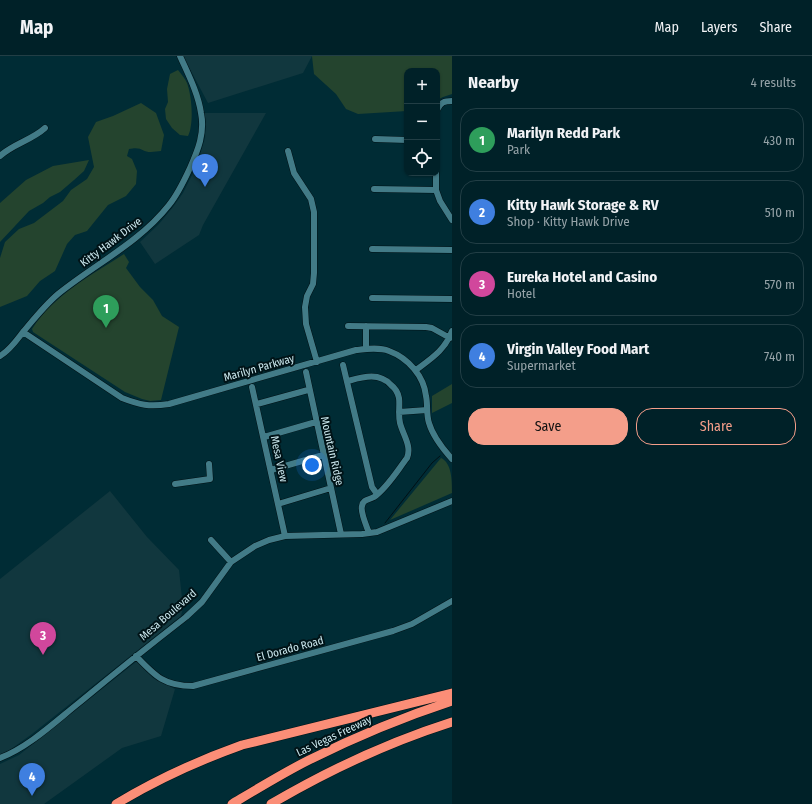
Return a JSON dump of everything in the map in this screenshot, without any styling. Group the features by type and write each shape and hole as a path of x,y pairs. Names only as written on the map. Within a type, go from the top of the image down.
{"highway":[{"path":"116,804 140,789 174,772 242,746 452,694"},
{"name":"Las Vegas Freeway","path":"232,804 308,761 354,739 399,720 452,701"},
{"path":"271,804 351,761 399,740 452,722"},
{"path":"284,804 351,761"}],"street":[{"name":"Kitty Hawk Drive","path":"0,356 14,344 53,298 70,284 134,240 146,230 170,204 180,188 199,148 202,133 202,114 198,99 180,56"},
{"path":"440,104 445,101 452,101"},
{"path":"0,156 45,128"},
{"path":"376,139 404,140"},
{"path":"288,151 294,173 311,199 314,212 313,284 307,296 305,307 306,324 317,362"},
{"path":"436,176 436,190 440,201 452,220"},
{"path":"374,189 436,190"},
{"path":"372,249 452,250"},
{"path":"372,298 452,299"},
{"path":"348,326 426,327 432,328 450,341"},
{"path":"366,326 366,349"},
{"path":"416,370 442,350 450,341 452,331"},
{"name":"Marilyn Parkway","path":"23,332 122,398 137,404 153,406 169,404 356,350 377,349 389,351 403,358 416,370 422,380 426,396 428,423 434,435 452,459"},
{"path":"343,365 372,487 377,494"},
{"name":"Mountain Ridge","path":"306,372 309,386 308,390 341,534"},
{"path":"348,381 374,376 385,379 396,391 399,398 400,423 408,444 409,454 407,458 383,489 373,498 365,500 362,504 361,508 369,533"},
{"name":"Mesa View","path":"252,387 257,404 285,536"},
{"path":"257,404 308,390"},
{"path":"399,412 427,410"},
{"path":"264,437 316,422"},
{"path":"446,452 452,448"},
{"path":"271,470 323,455"},
{"path":"175,484 210,479 209,464"},
{"path":"278,504 331,488"},
{"name":"Mesa Boulevard","path":"0,758 23,746 68,712 186,617 202,602 231,562 255,546 285,536 369,533 385,529 452,501"},
{"path":"211,540 231,562"},
{"name":"El Dorado Road","path":"136,656 152,673 165,682 179,686 193,686 393,631 412,624 452,601"}],"shaded area":[{"path":"183,56 312,56 303,73 208,103"},
{"path":"312,56 452,56 452,94 440,98 440,68 404,68 404,111 358,114 346,109 336,94 314,74"},
{"path":"178,70 186,81 190,95 192,117 188,136 180,135 172,128 166,119 165,109 168,102 167,89 170,74"},
{"path":"141,103 156,113 164,135 161,151 148,152 137,148 129,149 127,156 132,159 137,171 136,184 126,196 108,205 87,231 75,235 67,244 55,271 40,281 27,296 0,307 0,258 5,242 19,229 34,223 63,201 71,190 87,179 94,167 88,137 96,122"},
{"path":"204,113 266,113 203,225 199,235 155,264 140,242 159,224 173,207 183,193 197,165 205,138 206,122"},
{"path":"89,160 84,171 60,192 29,211 0,242 0,203 26,180 53,166"},
{"path":"124,254 129,262 126,268 140,287 153,300 162,316 179,327 161,400 150,401 125,392 33,332 32,329 51,306 62,296 86,278"},
{"path":"452,384 452,403 432,413 432,396"},
{"path":"441,458 445,460 449,468 452,493 390,520"},
{"path":"110,491 147,537 179,570 183,608 181,616 32,734 7,752 0,755 0,579"},
{"path":"137,661 153,678 175,689 161,736 122,748 44,804 0,804 0,764 19,755"}],"waterway":[{"path":"385,523 432,463 440,456"}],"place":[{"name":"Kitty Hawk Storage & RV","path":"205,187"},
{"name":"Marilyn Redd Park","path":"106,328"},
{"name":"Eureka Hotel and Casino","path":"43,655"},
{"name":"Virgin Valley Food Mart","path":"32,796"}]}
